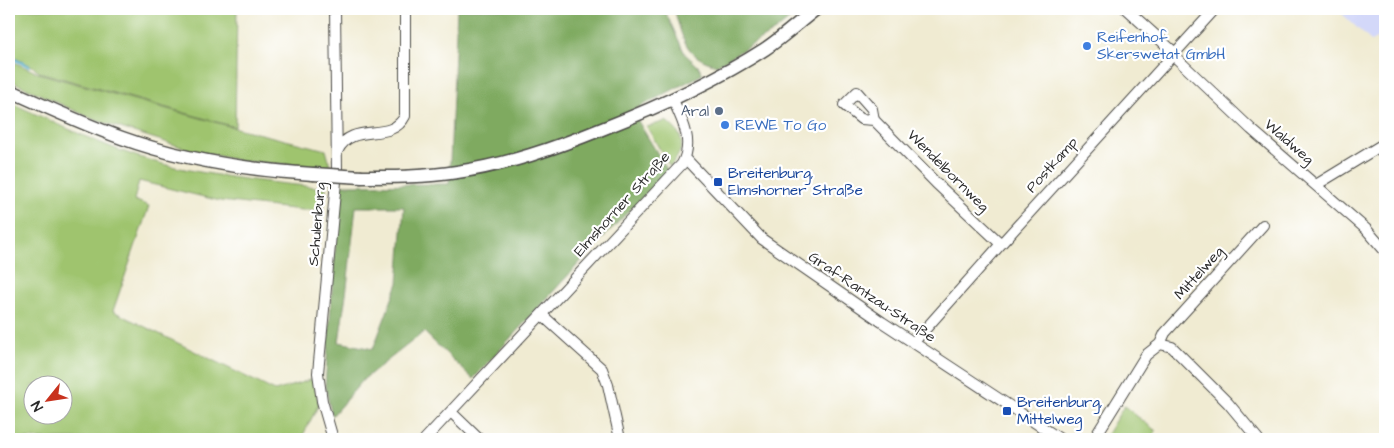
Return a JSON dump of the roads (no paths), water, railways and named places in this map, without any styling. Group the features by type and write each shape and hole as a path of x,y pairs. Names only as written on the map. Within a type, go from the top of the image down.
{"main road":[{"path":"9,90 123,138 179,154 233,166 313,174 410,177 458,172 510,161 555,148 673,100 719,76 764,49 816,9"}],"street":[{"name":"Schulenburg","path":"333,439 322,401 318,373 338,151 334,53 335,9"},
{"path":"338,151 344,140 355,135 395,128 401,124 405,116 405,9"},
{"name":"Waldweg","path":"1126,9 1251,128 1366,229 1385,250"},
{"name":"Postkamp","path":"913,343 1215,9"},
{"name":"Elmshorner Straße","path":"425,439 682,164 685,158 687,135 673,100"},
{"name":"Wendelbornweg","path":"874,120 936,183 1001,244"},
{"path":"1316,185 1385,143"},
{"name":"Graf-Rantzau-Straße","path":"685,158 762,239 913,343 1060,439"},
{"name":"Mittelweg","path":"1094,439 1146,354 1160,344 1165,333 1263,225"},
{"path":"542,315 602,369 608,385 620,439"},
{"path":"1160,344 1172,347 1228,403 1258,439"},
{"path":"451,412 479,439"}],"waterway":[{"path":"9,57 29,66"}],"place":[{"name":"Reifenhof Skerswetat GmbH","path":"1087,46"},
{"name":"Aral","path":"719,111"},
{"name":"REWE To Go","path":"725,125"},
{"name":"Breitenburg, Elmshorner Straße","path":"718,182"},
{"name":"Breitenburg, Mittelweg","path":"1007,411"}]}
